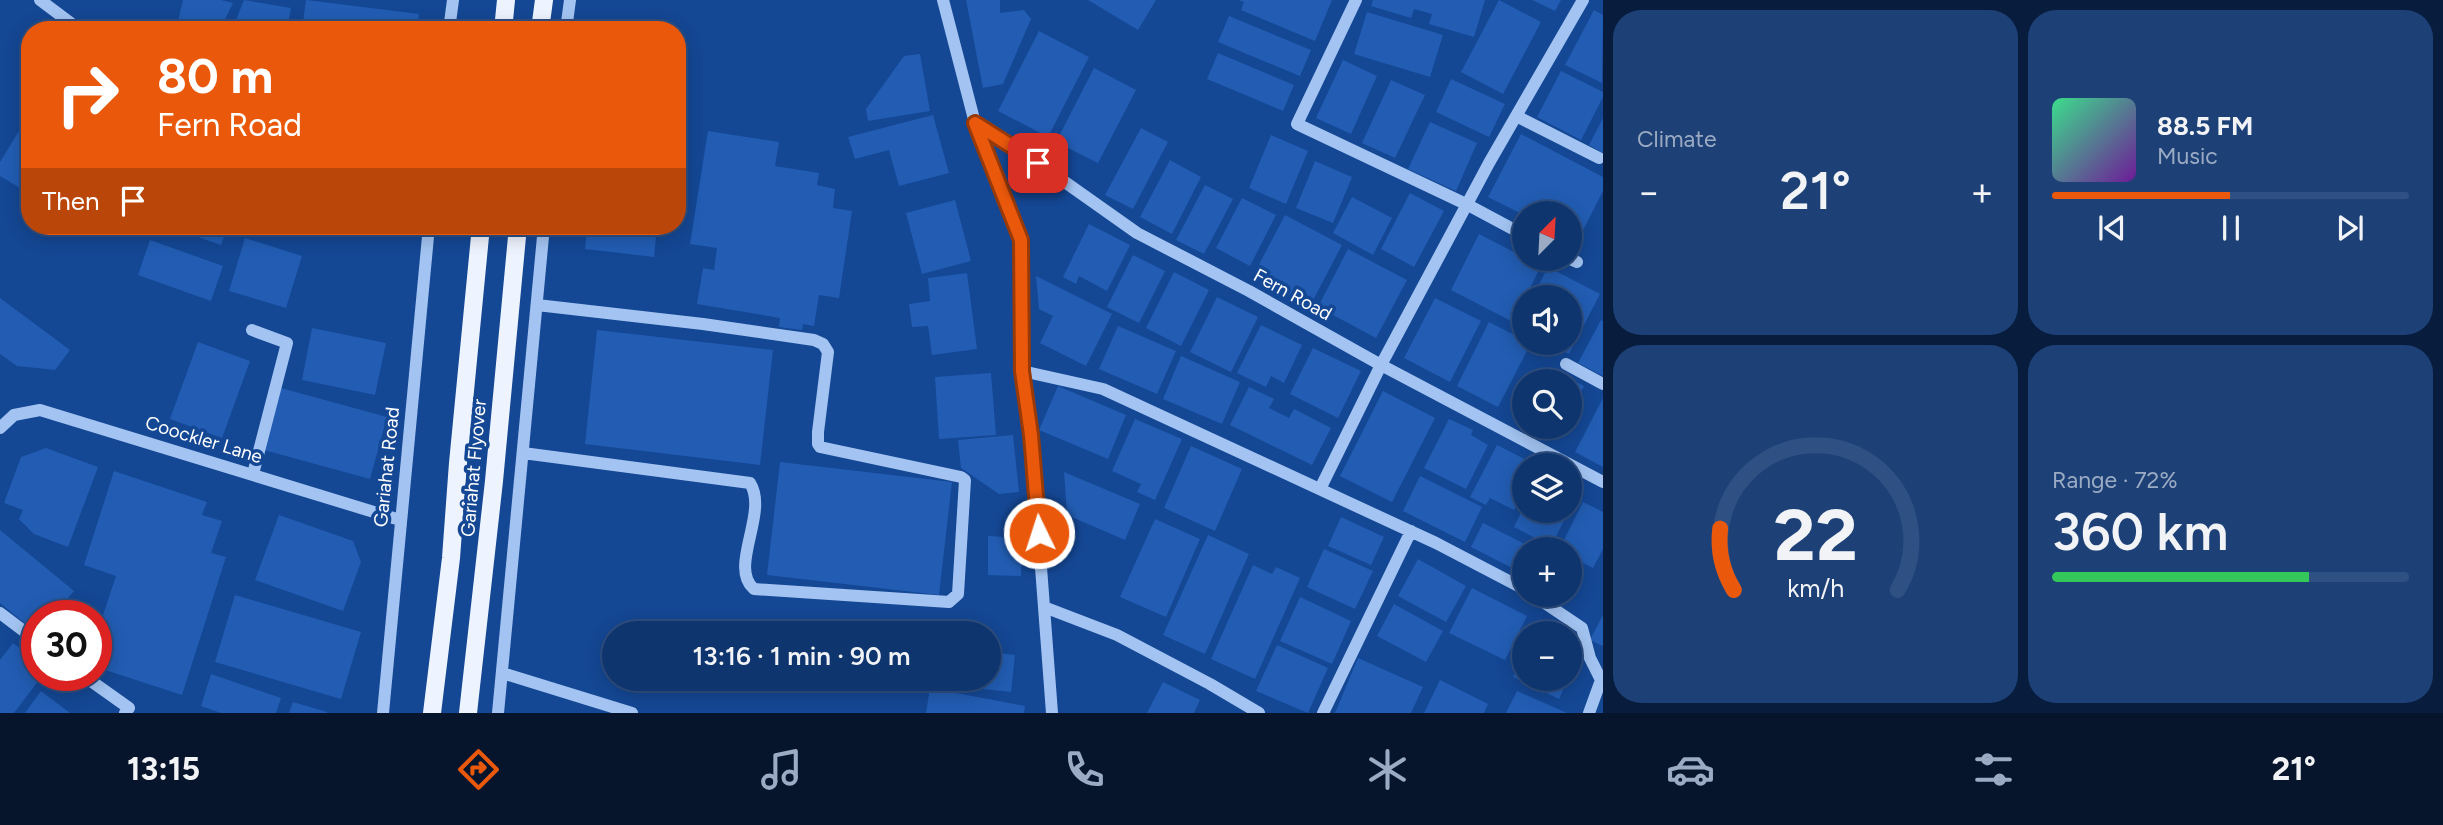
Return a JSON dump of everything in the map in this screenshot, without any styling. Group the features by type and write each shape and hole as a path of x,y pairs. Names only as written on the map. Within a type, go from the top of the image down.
{"main road":[{"path":"504,21 506,0"},
{"path":"541,21 544,0"},
{"name":"Gariahat Flyover","path":"432,713 451,558 480,235"},
{"name":"Gariahat Flyover","path":"468,713 494,481 517,235"}],"street":[{"path":"40,0 68,21"},
{"path":"450,21 453,0"},
{"path":"567,21 570,0"},
{"path":"943,0 975,123 1021,240 1022,371 1031,435 1052,713"},
{"path":"1356,0 1297,124 1512,229"},
{"path":"1320,489 1381,365 1516,116 1583,0"},
{"path":"1516,116 1598,158"},
{"name":"Fern Road","path":"975,123 1038,163 1137,233 1249,290 1381,365 1603,482"},
{"name":"Gariahat Road","path":"383,713 428,235"},
{"path":"498,713 543,235"},
{"path":"523,453 750,483 756,503 744,572 747,583 754,589 949,602 958,594 965,480 821,447 818,444 818,432 828,352 823,344 703,324 537,305"},
{"path":"253,330 287,343 253,474"},
{"path":"1566,364 1603,384"},
{"path":"1022,371 1103,389 1411,531 1512,583"},
{"name":"Coockler Lane","path":"0,428 13,415 40,411 400,520"},
{"path":"1323,713 1411,531"},
{"path":"1044,607 1117,635 1259,713"},
{"path":"1550,607 1581,628 1590,658 1601,680 1589,713"},
{"path":"0,613 21,628"},
{"path":"502,673 632,713"},
{"path":"105,691 129,708 125,713"}],"building":[{"path":"183,0 221,0 233,3 224,21 178,21"},
{"path":"244,0 291,8 289,21 236,21"},
{"path":"306,0 419,14 418,21 303,21"},
{"path":"966,0 1000,0 1000,13 1024,10 1031,19 1003,84 983,88"},
{"path":"1088,0 1156,0 1138,30"},
{"path":"1238,0 1332,0 1315,41 1241,10 1244,2"},
{"path":"1373,0 1485,0 1474,37 1429,24 1432,14 1414,9 1411,18 1371,6"},
{"path":"1499,0 1541,22 1503,94 1461,72"},
{"path":"1532,0 1561,0 1555,11"},
{"path":"1594,10 1603,15 1602,83 1565,65"},
{"path":"1367,12 1443,35 1430,77 1354,54"},
{"path":"1229,16 1311,50 1300,76 1218,42"},
{"path":"1039,31 1089,57 1048,137 998,111"},
{"path":"1218,53 1294,85 1283,111 1207,79"},
{"path":"920,54 930,111 868,121 866,109 904,56"},
{"path":"1343,60 1377,76 1351,134 1316,118"},
{"path":"1094,68 1136,90 1098,163 1056,142"},
{"path":"1561,71 1603,92 1581,140 1537,117"},
{"path":"1451,79 1505,104 1489,137 1436,112"},
{"path":"1391,80 1425,95 1395,158 1362,143"},
{"path":"933,115 949,173 899,186 889,150 855,159 848,137"},
{"path":"1603,118 1603,153 1589,145"},
{"path":"1430,122 1477,143 1456,191 1408,169"},
{"path":"21,128 21,189 0,176 0,162"},
{"path":"1141,128 1168,142 1133,209 1105,195"},
{"path":"708,131 779,142 775,166 819,173 817,185 835,189 833,208 852,211 839,298 819,295 814,326 803,324 802,330 779,327 780,318 697,304 703,268 714,270 717,248 690,244"},
{"path":"1521,134 1603,177 1603,191 1582,232 1582,201 1512,201 1512,209 1488,197"},
{"path":"1271,135 1308,151 1286,204 1249,188"},
{"path":"1170,160 1201,177 1172,234 1140,217"},
{"path":"1315,161 1352,177 1333,223 1296,208"},
{"path":"1205,185 1233,199 1204,254 1176,240"},
{"path":"1410,193 1444,211 1414,267 1381,249"},
{"path":"1352,197 1392,218 1373,255 1333,233"},
{"path":"1242,198 1276,215 1250,266 1216,248"},
{"path":"955,200 971,261 922,274 906,213"},
{"path":"1285,215 1342,245 1310,306 1253,276"},
{"path":"1089,224 1130,245 1107,291 1079,276 1076,284 1063,277"},
{"path":"1479,234 1512,251 1512,271 1538,271 1532,285 1512,285 1512,321 1451,290"},
{"path":"192,235 225,235 221,245"},
{"path":"586,235 656,235 654,257 585,249"},
{"path":"245,238 302,256 286,308 229,291"},
{"path":"150,240 223,266 211,301 138,275"},
{"path":"1348,249 1407,280 1376,338 1318,307"},
{"path":"1133,255 1165,271 1139,323 1107,307"},
{"path":"1546,271 1556,271 1600,294 1582,329 1582,285 1539,285"},
{"path":"1174,272 1209,290 1181,346 1146,328"},
{"path":"967,273 977,349 932,355 928,326 912,327 909,304 930,301 928,278"},
{"path":"1036,276 1112,314 1086,366 1040,343 1053,316 1039,309"},
{"path":"1217,297 1258,317 1231,372 1190,352"},
{"path":"0,298 70,350 55,370 17,366 0,354"},
{"path":"1435,298 1481,321 1450,382 1404,358"},
{"path":"1601,320 1603,321 1603,376 1578,363"},
{"path":"1489,322 1512,334 1512,355 1525,355 1518,369 1512,369 1512,380 1498,407 1457,386"},
{"path":"1261,325 1302,345 1284,383 1271,376 1266,387 1237,373"},
{"path":"1118,326 1176,351 1157,394 1099,369"},
{"path":"312,328 386,343 375,395 302,380"},
{"path":"597,330 773,350 760,465 585,444"},
{"path":"198,342 250,361 222,438 170,419"},
{"path":"1313,348 1361,371 1338,418 1290,394"},
{"path":"1181,356 1240,382 1222,424 1163,399"},
{"path":"991,373 996,435 939,439 935,377"},
{"path":"1058,386 1126,415 1108,459 1039,430"},
{"path":"1249,387 1274,399 1269,408 1289,418 1294,409 1331,428 1312,465 1230,425"},
{"path":"281,388 387,417 370,479 264,450"},
{"path":"1383,391 1435,418 1392,502 1340,476"},
{"path":"1603,398 1603,467 1582,456 1582,453 1575,452"},
{"path":"1135,419 1182,439 1155,500 1137,492 1141,484 1112,471"},
{"path":"1449,419 1473,430 1471,435 1488,445 1466,489 1424,468"},
{"path":"1013,435 1019,492 999,494 961,468 958,440"},
{"path":"1497,445 1513,453 1512,509 1490,498 1486,505 1470,497"},
{"path":"1191,446 1242,469 1215,531 1164,508"},
{"path":"46,448 98,467 68,547 34,534 19,519 23,510 4,503 21,457"},
{"path":"780,462 952,482 939,595 767,575"},
{"path":"114,471 207,502 202,515 222,521 211,553 226,557 182,695 112,672 112,600 108,600 116,576 84,565"},
{"path":"1064,472 1140,504 1125,540 1067,515"},
{"path":"1420,476 1482,507 1465,542 1403,511"},
{"path":"1583,502 1603,512 1603,549 1593,568 1582,562 1582,537 1566,537 1572,523 1582,523"},
{"path":"279,515 353,541 361,562 343,611 255,580"},
{"path":"1341,517 1384,537 1371,565 1328,546"},
{"path":"1005,518 1023,519 1021,576 988,575 988,536 1005,537"},
{"path":"1155,519 1200,539 1166,617 1120,597"},
{"path":"1483,523 1512,538 1512,568 1471,547"},
{"path":"1516,523 1563,523 1556,537 1533,537 1514,527"},
{"path":"0,530 74,591 66,600 21,600 21,620 0,603"},
{"path":"1208,535 1249,554 1205,654 1163,635"},
{"path":"1324,549 1373,571 1355,609 1307,587"},
{"path":"1418,559 1466,586 1446,622 1398,596"},
{"path":"1253,565 1272,574 1276,567 1300,578 1255,679 1211,659"},
{"path":"1472,588 1527,616 1524,621 1512,621 1512,646 1505,660 1449,633"},
{"path":"235,595 361,632 341,699 215,662"},
{"path":"1300,597 1351,621 1332,664 1280,641"},
{"path":"1394,604 1443,631 1426,662 1377,636"},
{"path":"1603,615 1603,646 1590,640"},
{"path":"13,643 21,649 21,691 31,691 14,713 0,713 0,660"},
{"path":"1277,645 1328,668 1308,713 1256,691"},
{"path":"1001,653 1015,655 1011,692 1001,691"},
{"path":"1358,658 1423,687 1411,713 1335,713"},
{"path":"211,674 281,698 276,713 221,713 201,706"},
{"path":"1440,680 1488,704 1484,713 1424,713"},
{"path":"1163,682 1200,700 1194,713 1147,713"},
{"path":"41,691 70,713 25,713"},
{"path":"930,691 946,691 1025,706 1024,713 926,713"},
{"path":"1517,691 1567,713 1506,713"},
{"path":"1542,691 1563,691 1559,699"},
{"path":"293,702 327,712 327,713 289,713"}],"route":[{"path":"1038,163 975,123 1021,240 1022,371 1031,435 1039,533"}]}
